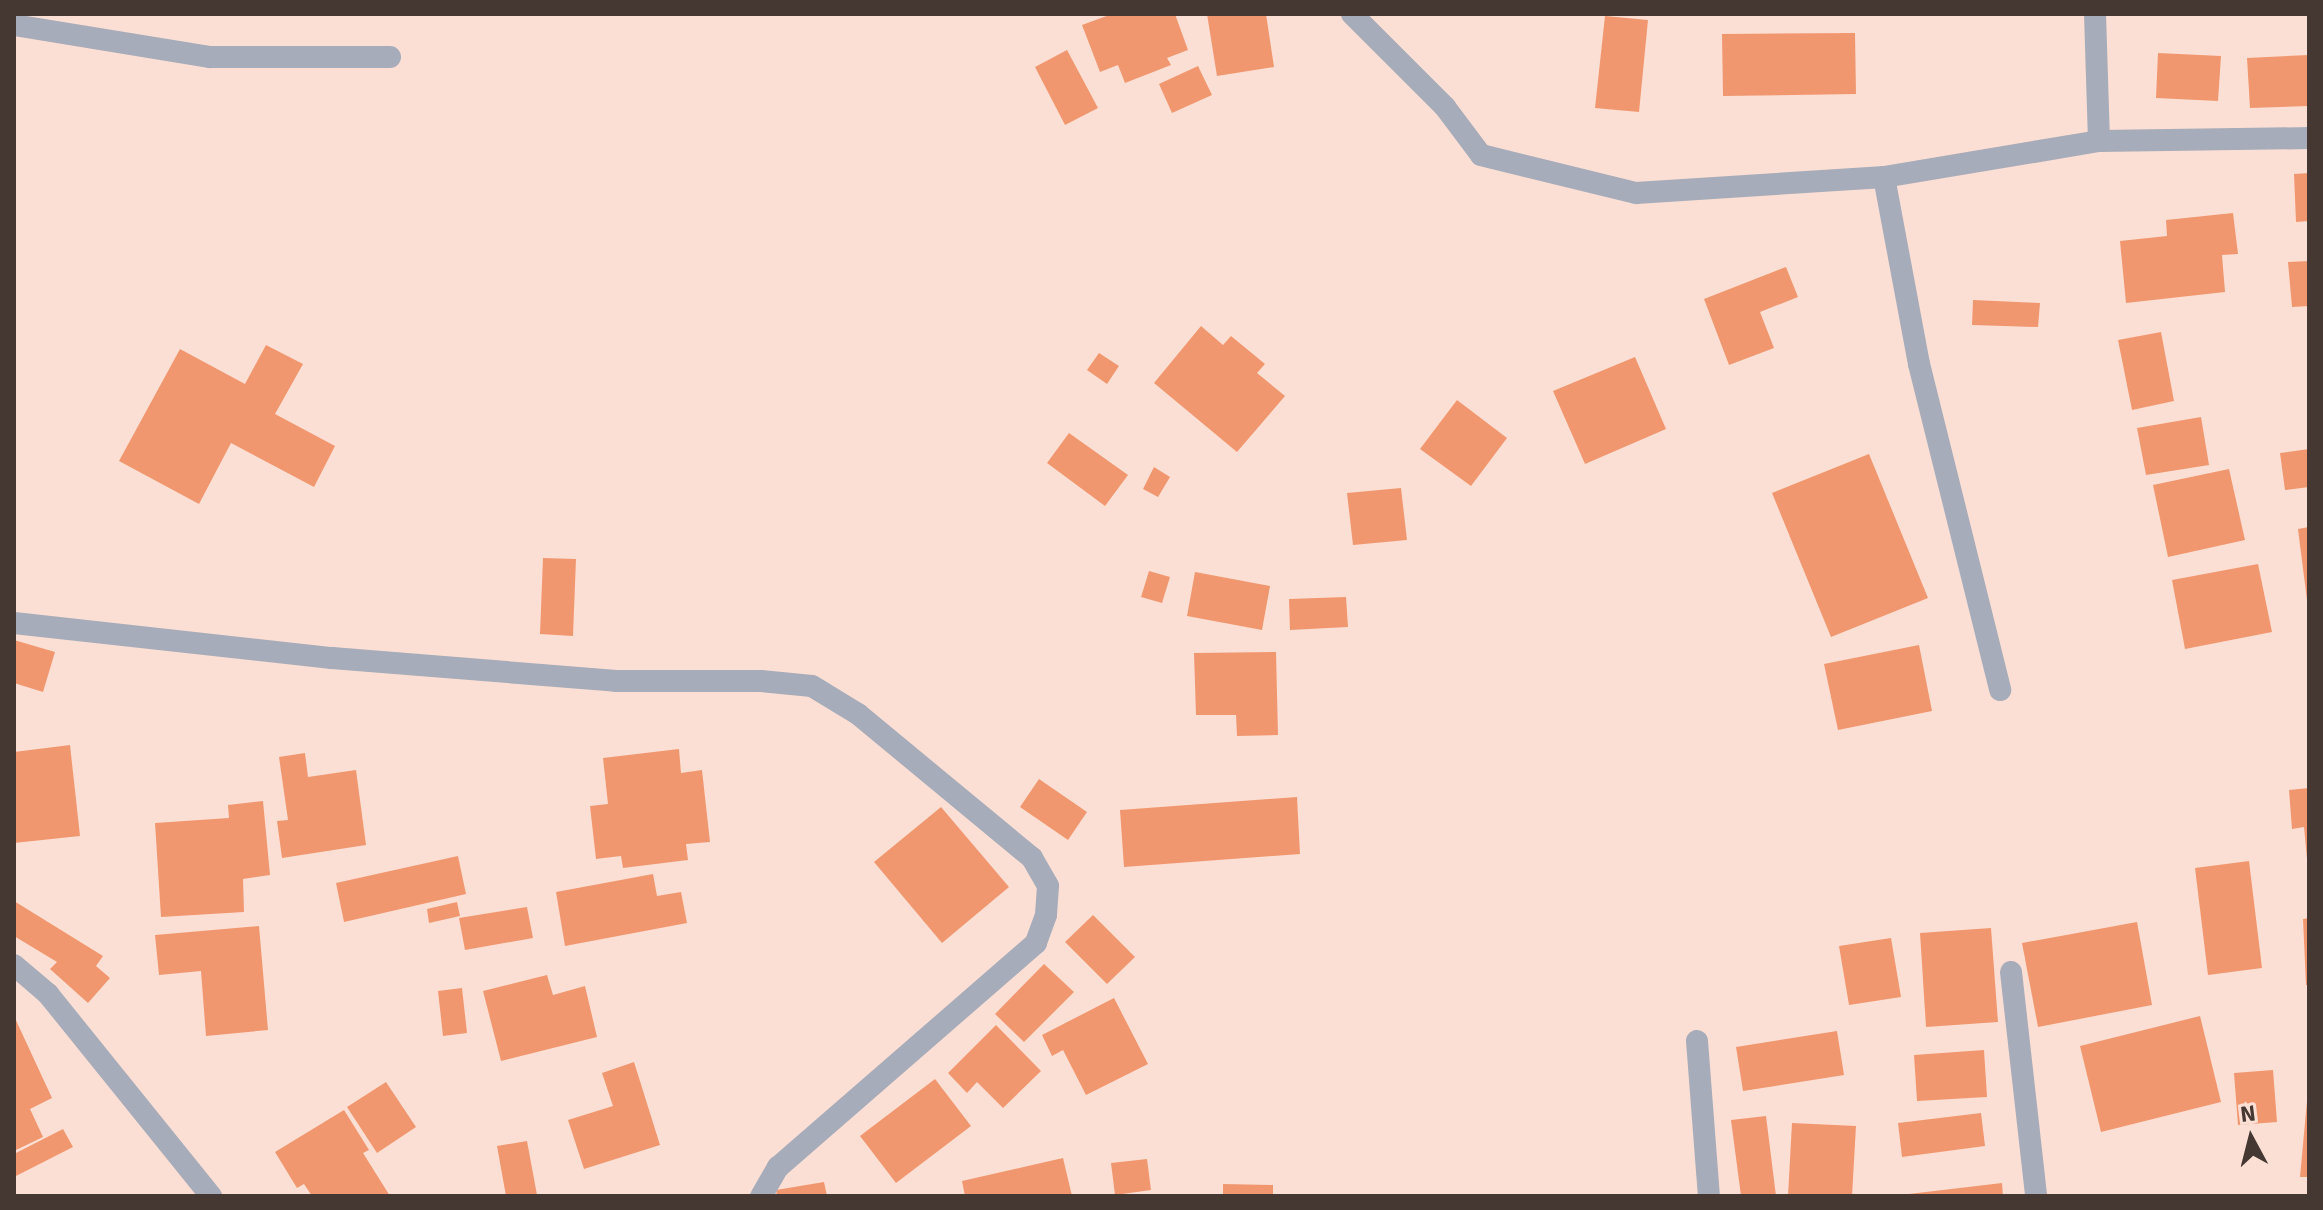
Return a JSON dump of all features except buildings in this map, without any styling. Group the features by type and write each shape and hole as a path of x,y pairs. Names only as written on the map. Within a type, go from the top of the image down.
{"street":[{"path":"17,14 14,26 210,57 390,57"},
{"path":"1352,14 1445,107 1481,155 1636,193 1884,177 2099,141 2309,138"},
{"path":"2095,14 2099,141"},
{"path":"1884,177 1919,364 2000,690"},
{"path":"14,623 332,658 600,679 761,681 812,686 858,714 1032,858 1048,886 1046,915 1036,943 778,1167 761,1196"},
{"path":"14,965 48,994 211,1196"},
{"path":"2011,972 2036,1196"},
{"path":"1697,1041 1709,1196"}]}
